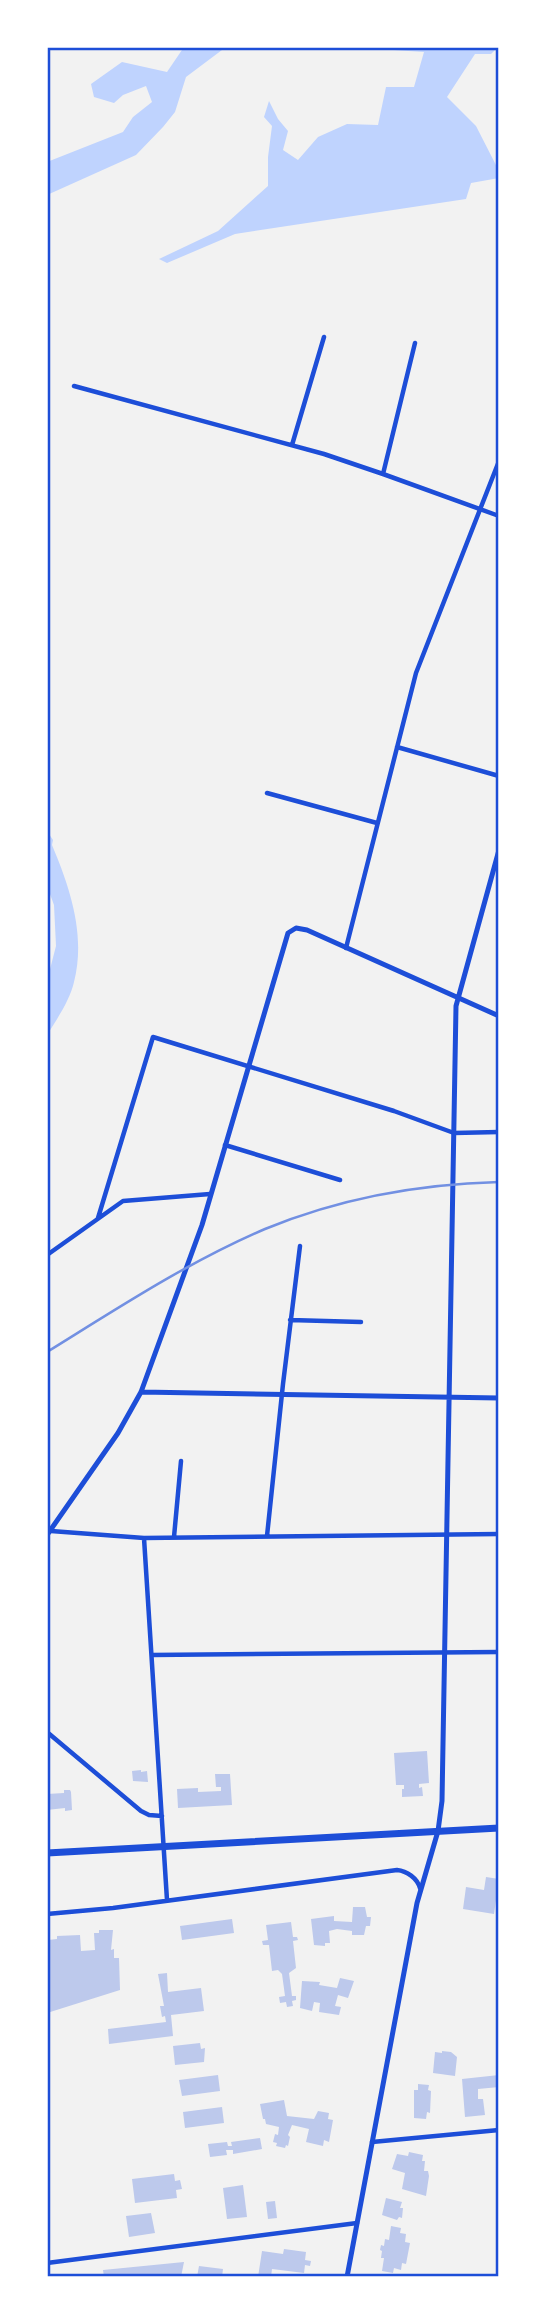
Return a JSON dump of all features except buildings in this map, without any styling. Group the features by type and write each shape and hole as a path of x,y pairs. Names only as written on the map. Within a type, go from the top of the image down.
{"highway":[{"path":"47,1853 499,1828"}],"street":[{"path":"292,445 324,337"},
{"path":"383,474 415,343"},
{"path":"74,386 292,445 499,516"},
{"path":"346,948 419,664 499,461"},
{"path":"397,747 499,776"},
{"path":"267,793 377,823"},
{"path":"347,2277 421,1890 438,1831 444,1782 458,998 499,850"},
{"path":"49,1533 122,1426 141,1392 202,1225 286,938 294,929 307,930 499,1016"},
{"path":"98,1218 153,1037 394,1111 454,1133 499,1132"},
{"path":"224,1145 340,1180"},
{"path":"47,1255 116,1205 129,1200 210,1194"},
{"path":"267,1536 300,1246"},
{"path":"290,1321 360,1322"},
{"path":"141,1392 499,1398"},
{"path":"174,1537 181,1461"},
{"path":"49,1533 144,1538 499,1534"},
{"path":"144,1538 167,1900"},
{"path":"152,1655 499,1652"},
{"path":"47,1732 141,1811 162,1816"},
{"path":"47,1914 397,1870 416,1880 421,1890"},
{"path":"372,2142 499,2130"},
{"path":"47,2263 357,2222"}],"water":[{"path":"184,47 226,47 186,77 175,112 136,155 47,195 47,162 123,132 133,117 152,102 146,86 123,95 114,103 94,97 91,84 122,62 167,72"},
{"path":"347,47 498,47 491,54 475,54 447,97 476,126 499,171 499,178 471,183 466,199 235,234 167,263 159,259 218,231 268,186 272,126 264,117 269,101 288,131 283,150 298,160 318,137 347,124 378,125 386,87 414,87 424,52"},
{"path":"47,831 53,840 52,845 70,895 78,947 72,989 47,1035 47,994 50,989 48,977 56,946 54,905 47,886"}],"railway":[{"path":"47,1352 181,1271 236,1242 293,1218 380,1195 439,1186 499,1182"}]}
